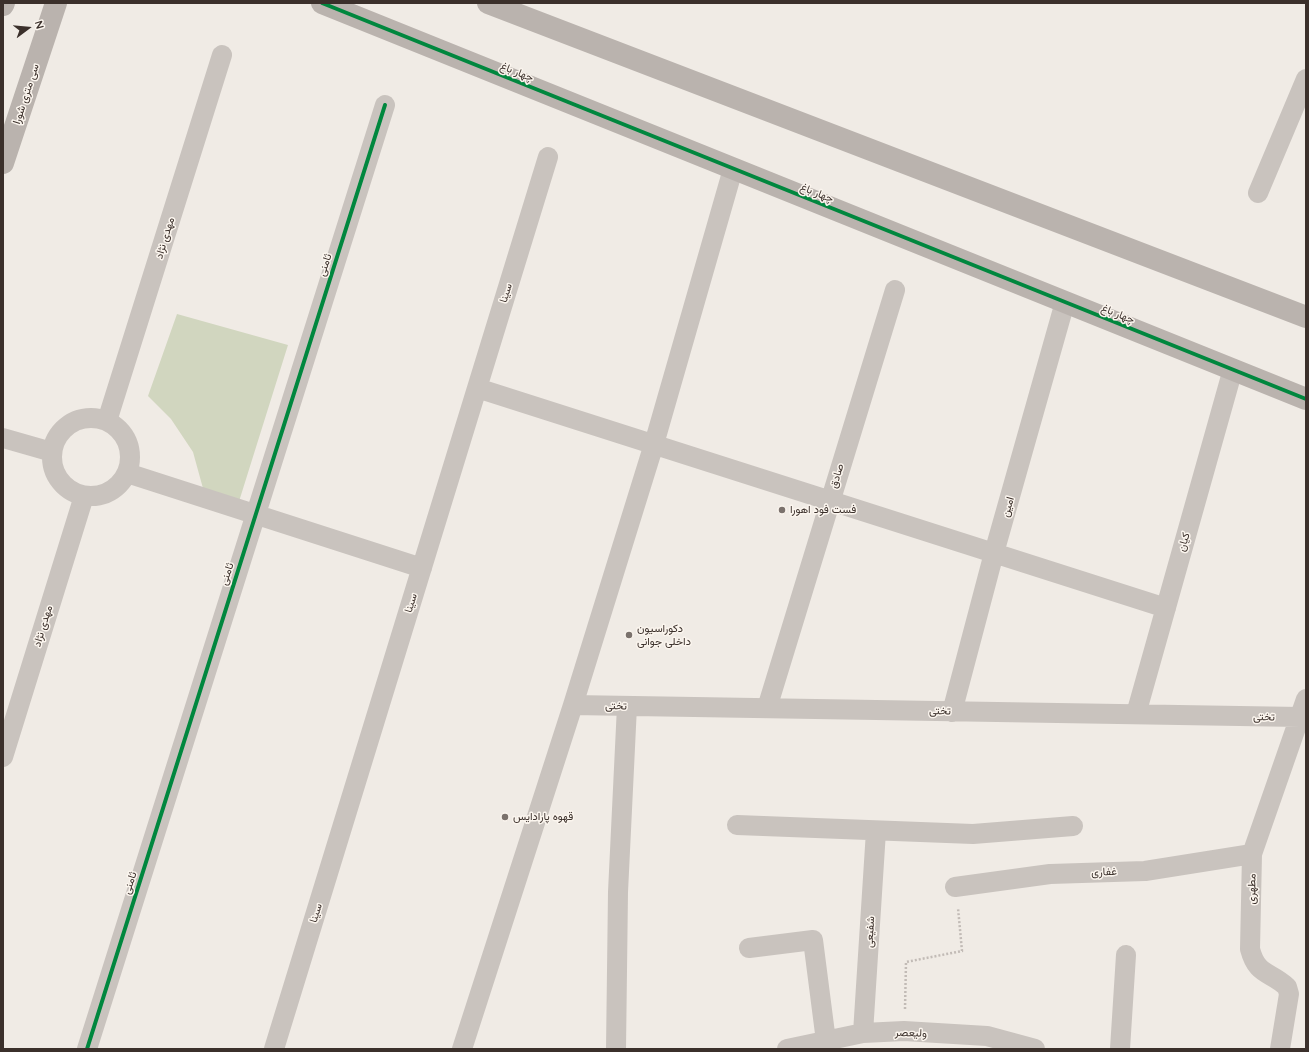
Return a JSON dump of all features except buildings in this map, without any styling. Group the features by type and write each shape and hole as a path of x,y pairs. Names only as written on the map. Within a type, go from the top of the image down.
{"street":[{"name":"سی متری شورا","path":"3,163 56,3"},
{"name":"چهار باغ","path":"322,3 1306,399"},
{"path":"488,3 1306,316"},
{"name":"مهدی نژاد","path":"107,421 222,55"},
{"path":"1258,193 1306,79"},
{"name":"ثامنی","path":"87,1049 385,105"},
{"name":"سینا","path":"274,1049 548,157"},
{"path":"462,1049 573,705 654,444 733,169"},
{"name":"صادق","path":"767,708 895,290"},
{"name":"امین","path":"952,712 994,553 1065,302"},
{"name":"کیان","path":"1136,714 1233,369"},
{"path":"477,388 1166,608"},
{"path":"95,418 107,421 117,428 125,438 129,449 130,461 127,473 120,484 109,492 97,496 84,496 73,492 63,485 54,469 52,452 59,435 72,423 83,419 95,418"},
{"path":"3,438 52,452"},
{"path":"127,473 422,568"},
{"name":"مهدی نژاد","path":"3,757 84,496"},
{"name":"تختی","path":"573,705 1136,714 1304,712"},
{"path":"616,1049 618,892 628,706"},
{"name":"مطهری","path":"1280,1049 1289,994 1287,987 1257,967 1250,949 1252,854 1304,712"},
{"path":"737,825 974,834 1073,826"},
{"name":"شفیعی","path":"863,1033 876,831"},
{"name":"غفاری","path":"955,887 1050,874 1145,871 1252,854"},
{"path":"748,948 813,940 826,1044"},
{"path":"1120,1049 1126,954"},
{"name":"ولیعصر","path":"787,1049 826,1044 863,1033 904,1031 987,1036 1035,1049"}],"path":[{"path":"904,1031 906,962 962,951 955,887"}],"green space":[{"path":"177,314 288,345 236,511 204,492 193,452 171,419 148,396"}],"cycle path":[{"path":"322,3 1306,399"},
{"path":"87,1049 385,105"}],"place":[{"name":"فست فود اهورا","path":"782,510"},
{"name":"دکوراسیون داخلی جوانی","path":"629,635"},
{"name":"قهوه پارادایس","path":"505,817"}]}
